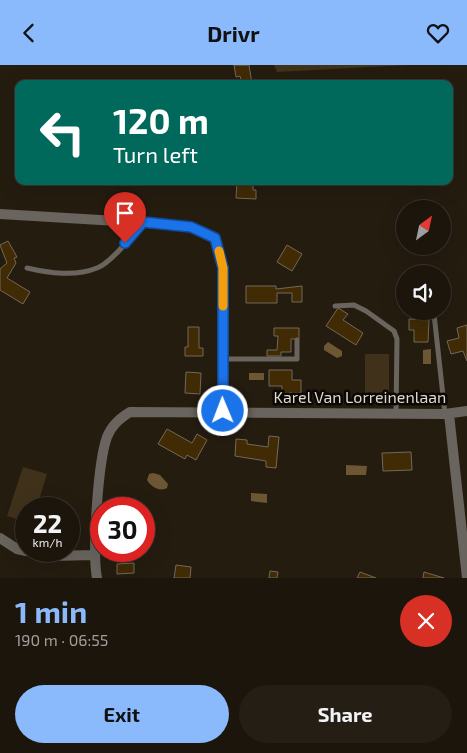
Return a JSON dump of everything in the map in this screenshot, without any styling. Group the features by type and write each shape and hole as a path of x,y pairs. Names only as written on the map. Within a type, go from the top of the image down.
{"street":[{"path":"0,214 143,222 191,227 215,238 223,268 223,411"},
{"name":"Karel Van Lorreinenlaan","path":"99,497 107,438 115,422 130,412 223,411 447,414 467,411"},
{"path":"447,414 465,546 467,578"},
{"path":"0,538 15,548"},
{"name":"Karel Van Lorreinenlaan","path":"95,562 97,578"}],"lane":[{"path":"27,268 49,273 80,273 99,268 143,222"},
{"path":"335,306 354,305 394,331 397,339 396,413"},
{"path":"435,320 447,414"},
{"path":"222,359 297,359 297,340"}],"shaded area":[{"path":"274,65 407,65 277,72"},
{"path":"328,342 342,351 342,356 337,358 324,350 324,346"},
{"path":"431,349 431,364 423,364 423,350"},
{"path":"365,354 389,354 389,403 365,403"},
{"path":"249,373 264,373 264,380 249,380"},
{"path":"346,465 367,466 366,475 346,475"},
{"path":"23,467 47,474 40,497 15,497 15,519 7,516"},
{"path":"149,474 160,475 168,484 167,488 159,489 149,483 147,480"},
{"path":"251,493 267,494 267,503 251,501"}],"building":[{"path":"234,65 249,65 251,80 241,80 240,76 236,77"},
{"path":"237,185 253,185 253,190 256,190 256,199 236,198"},
{"path":"8,241 17,257 14,258 16,263 7,278 30,292 23,304 0,290 0,269 7,263 0,245"},
{"path":"287,245 302,254 292,271 277,262"},
{"path":"246,286 276,286 276,289 302,286 302,302 292,302 292,293 277,293 277,303 246,303"},
{"path":"338,308 348,314 343,320 363,333 356,345 326,326"},
{"path":"409,320 429,320 428,342 414,342 414,330 409,330"},
{"path":"467,325 467,361 463,351 451,354 447,341 459,338 457,328"},
{"path":"188,327 199,327 199,348 203,348 203,356 185,356 185,347 188,347"},
{"path":"274,328 299,328 299,339 291,339 291,352 281,352 281,356 267,356 267,350 277,350 278,336 274,336"},
{"path":"269,370 292,370 292,380 301,380 301,393 282,393 282,386 269,386"},
{"path":"186,372 201,373 200,394 185,393"},
{"path":"167,429 192,443 197,434 207,440 196,460 187,455 185,459 158,444"},
{"path":"269,436 279,437 276,468 266,467 266,461 235,456 236,439 247,440 247,444 268,447"},
{"path":"411,452 412,470 383,471 382,453"},
{"path":"134,563 134,573 117,574 117,564"},
{"path":"176,565 191,567 190,578 174,578"},
{"path":"270,571 278,572 277,578 269,578"},
{"path":"360,572 376,578 357,578"},
{"path":"424,572 444,578 423,578"}],"slow traffic":[{"path":"219,251 223,268 223,306"}],"route":[{"path":"125,243 143,222 191,227 215,238 223,268 223,411"}]}
